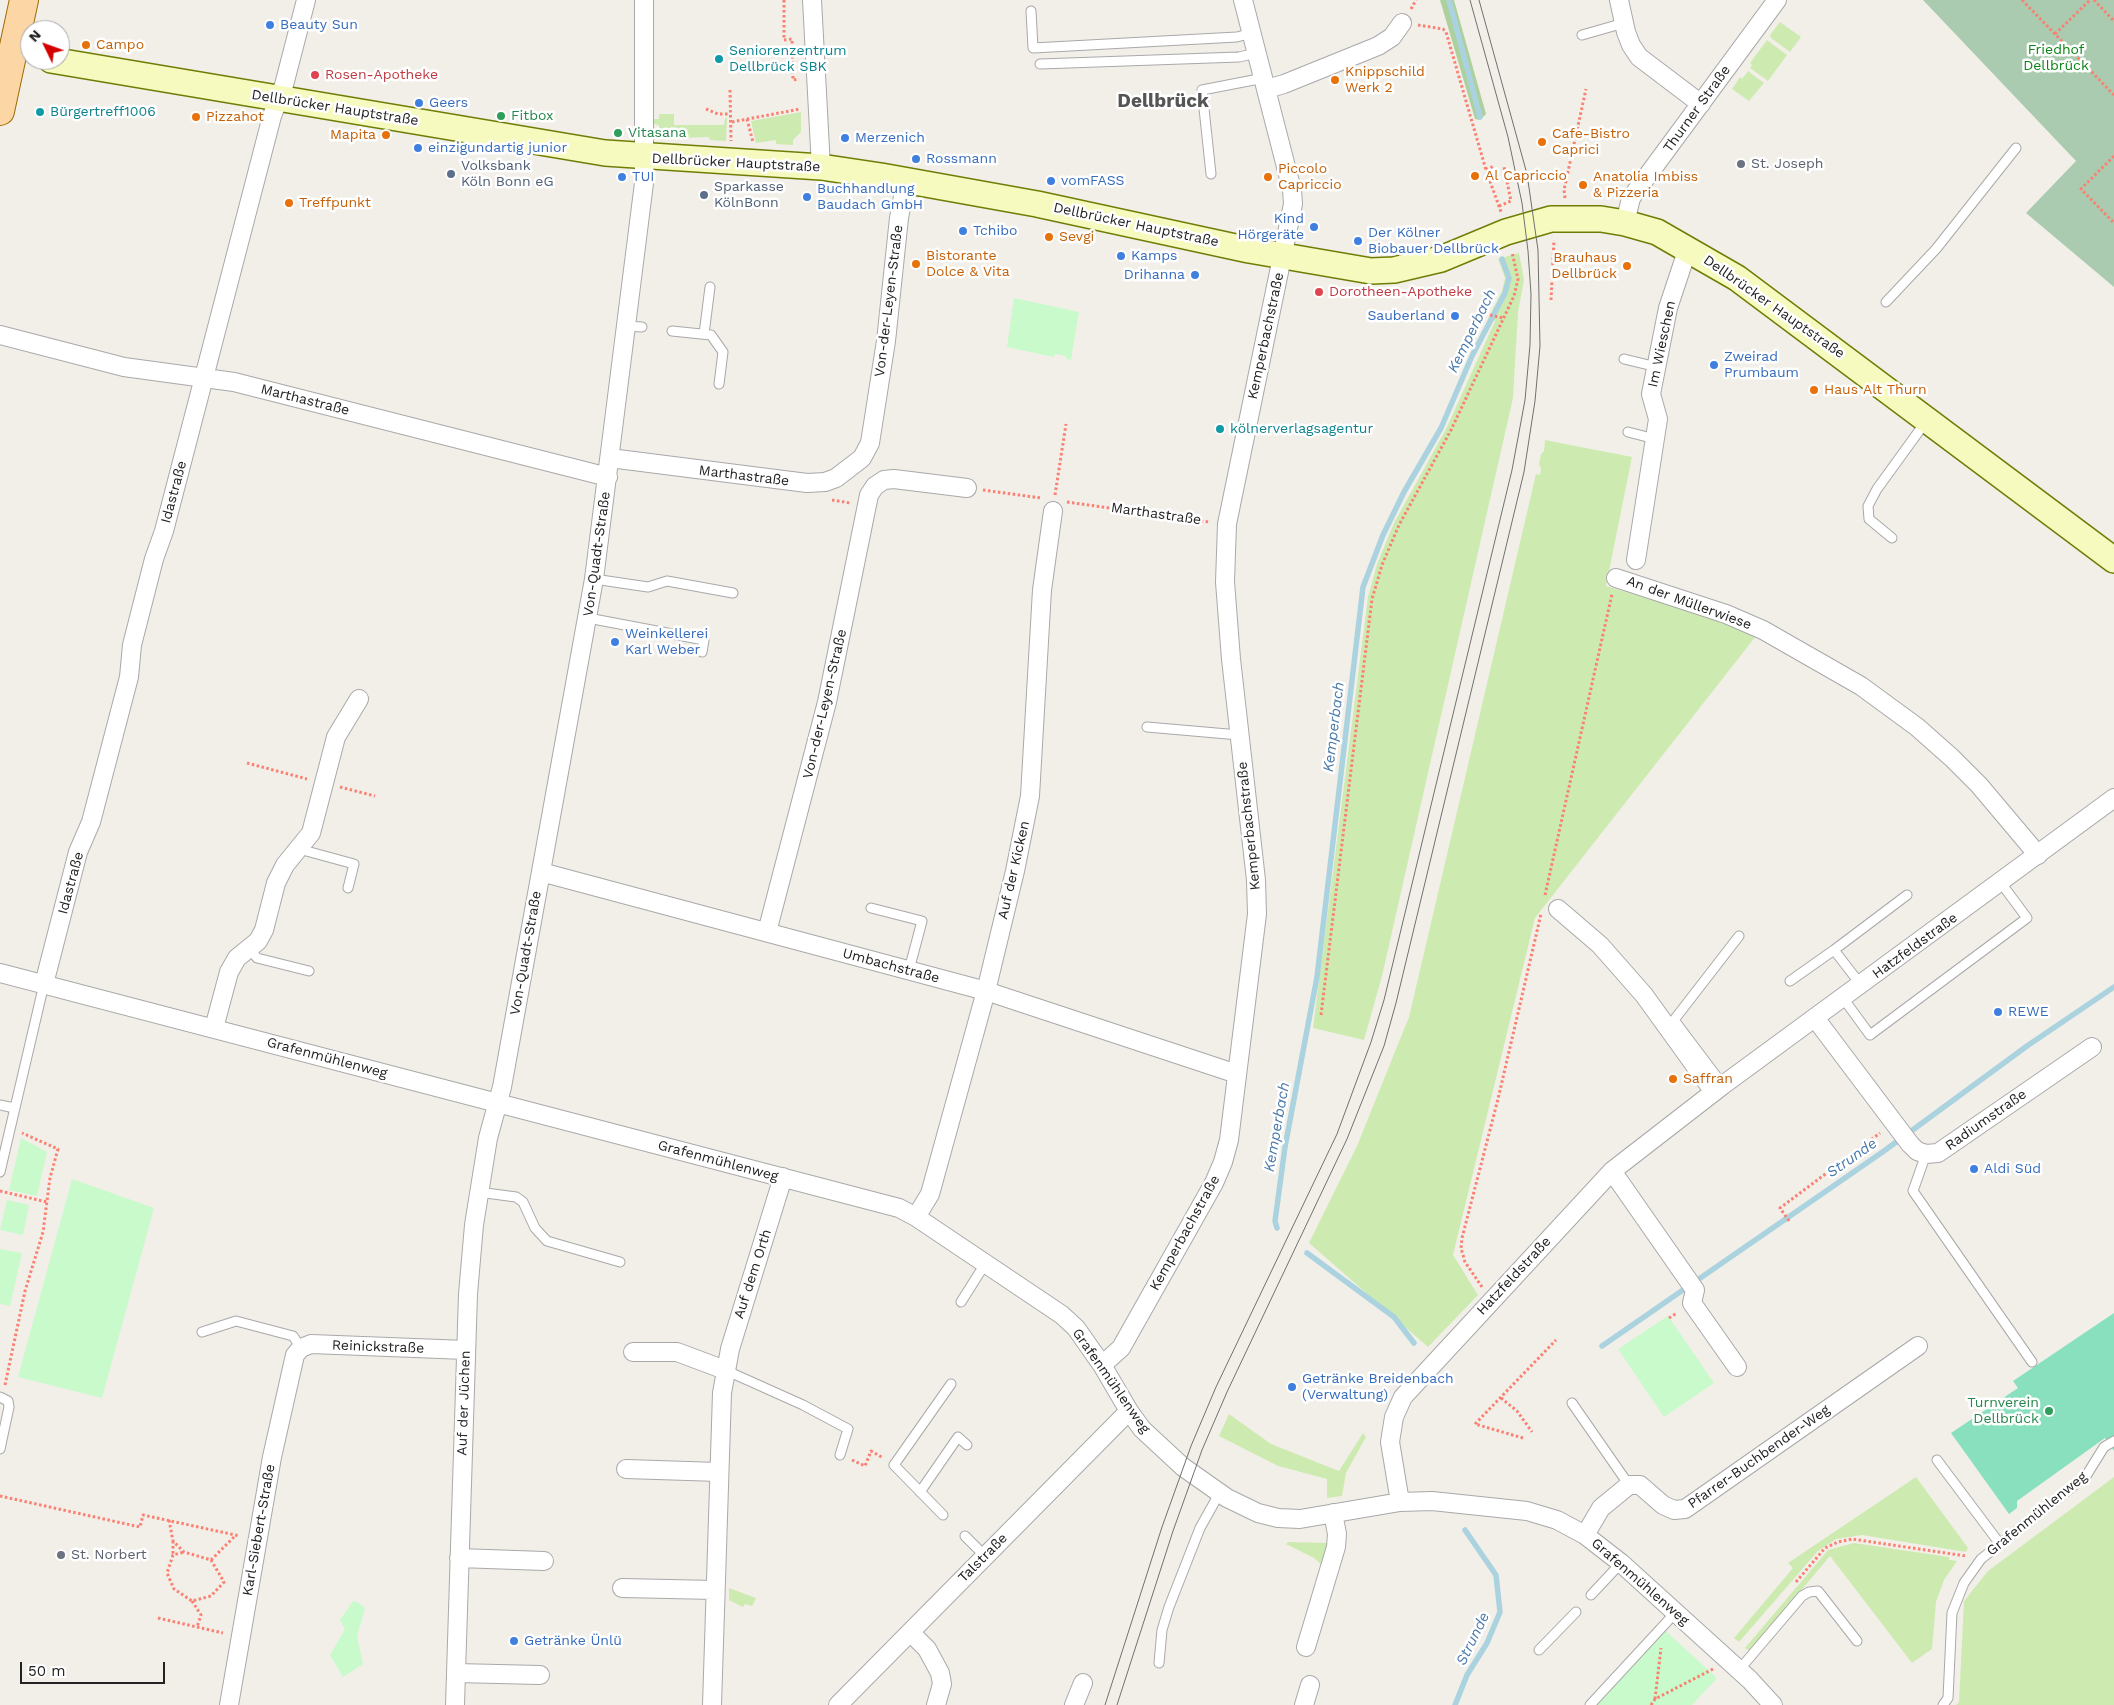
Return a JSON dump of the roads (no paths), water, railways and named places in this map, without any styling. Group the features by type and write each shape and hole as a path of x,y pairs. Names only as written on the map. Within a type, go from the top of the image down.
{"main road":[{"path":"0,111 14,55 24,0"}],"street":[{"name":"Idastraße","path":"44,984 78,852 91,822 129,677 132,645 272,116 306,0"},
{"name":"Von-Quadt-Straße","path":"498,1103 588,618 610,458 634,326 644,183 644,0"},
{"path":"812,0 821,167"},
{"name":"Kemperbachstraße","path":"1102,1365 1121,1348 1214,1182 1229,1140 1257,914 1256,880 1239,735 1225,582 1227,524 1293,204 1292,190 1243,0"},
{"path":"1619,0 1631,45 1640,57 1701,104"},
{"name":"Thurner Straße","path":"1625,223 1631,198 1777,0"},
{"path":"1266,84 1284,84 1378,46 1392,36 1402,23"},
{"name":"Dellbrücker Hauptstraße","path":"70,63 606,153 643,157 821,167 1037,204 1282,255 1371,270 1394,270 1509,244 1535,223 1566,218 1601,219 1625,223 1657,232 1690,249 1737,278 2114,560"},
{"name":"Von-der-Leyen-Straße","path":"868,451 886,341 899,218 906,181"},
{"name":"Im Wieschen","path":"1636,560 1658,419 1651,394 1668,308 1684,260 1690,249"},
{"name":"Marthastraße","path":"0,336 124,367 234,382 608,477"},
{"name":"Marthastraße","path":"610,458 788,482 825,482 846,472 868,451"},
{"name":"Von-der-Leyen-Straße","path":"767,932 827,702 869,495 875,486 884,480 894,479 967,488"},
{"name":"Auf der Kicken","path":"916,1217 930,1194 986,991 1015,871 1030,796 1042,590 1054,505"},
{"name":"An der Müllerwiese","path":"1616,578 1726,614 1805,652 1861,686 1917,727 1952,758 1992,800 2038,855"},
{"path":"214,1028 229,972 238,958 258,941 264,930 276,883 285,865 310,833 336,737 359,699"},
{"name":"Hatzfeldstraße","path":"1400,1502 1390,1442 1397,1407 1410,1388 1612,1171 1719,1089 2114,798"},
{"name":"Umbachstraße","path":"541,872 986,991 1237,1074"},
{"path":"1548,906 1600,945 1644,995 1719,1089"},
{"name":"Grafenmühlenweg","path":"1,977 44,984 899,1208 916,1217 1062,1315 1076,1328 1102,1365 1129,1411 1155,1442 1188,1471 1219,1494 1258,1513 1278,1518 1300,1519 1400,1502 1432,1501 1527,1511 1557,1520 1585,1535 1621,1563 1734,1665 1772,1705"},
{"path":"1815,1018 1902,1133 1917,1151 1926,1154"},
{"name":"Radiumstraße","path":"1926,1154 1938,1153 2092,1047"},
{"name":"Auf der Jüchen","path":"455,1705 468,1294 478,1192 488,1138 498,1103"},
{"path":"1612,1171 1690,1283 1692,1303 1737,1367"},
{"name":"Auf dem Orth","path":"712,1705 722,1393 725,1370 747,1287 783,1177"},
{"name":"Reinickstraße","path":"298,1351 311,1344 466,1350"},
{"name":"Pfarrer-Buchbender-Weg","path":"1629,1485 1640,1485 1663,1505 1674,1510 1685,1509 1918,1346"},
{"name":"Karl-Siebert-Straße","path":"229,1705 272,1457 298,1351"},
{"path":"633,1352 677,1352 725,1370"},
{"name":"Talstraße","path":"838,1705 1129,1411"},
{"path":"626,1469 719,1472"},
{"path":"1585,1535 1601,1508 1629,1485"},
{"path":"1306,1647 1336,1547 1337,1534 1334,1513"},
{"path":"460,1558 544,1561"},
{"path":"622,1588 716,1590"},
{"path":"910,1632 926,1649 940,1673 942,1684 936,1705"},
{"path":"456,1673 540,1675"},
{"path":"1074,1705 1083,1683"},
{"path":"1304,1705 1310,1685"}],"lane":[{"path":"1031,11 1033,48 1237,37 1252,33"},
{"path":"1582,35 1624,24"},
{"path":"1040,64 1239,57 1257,53"},
{"path":"1212,174 1202,90 1266,84"},
{"path":"1886,302 1936,249 2016,148"},
{"path":"704,334 710,287"},
{"path":"672,331 711,335 723,352 719,384"},
{"path":"1624,359 1656,367"},
{"path":"1892,538 1869,520 1868,506 1877,489 1927,420"},
{"path":"1628,432 1655,438"},
{"path":"594,579 648,587 667,581 733,593"},
{"path":"588,618 704,640 702,652"},
{"path":"1148,727 1239,735"},
{"path":"299,849 354,864 348,888"},
{"path":"1843,998 1870,1034 2027,918 2001,882"},
{"path":"1790,981 1907,895"},
{"path":"871,908 922,921 909,970"},
{"path":"1719,1089 1674,1020 1739,936"},
{"path":"250,949 257,958 309,971"},
{"path":"1834,950 1861,985"},
{"path":"0,1172 44,984"},
{"path":"0,1105 14,1108"},
{"path":"1926,1154 1913,1191 2032,1362"},
{"path":"478,1192 516,1197 523,1202 535,1228 547,1241 620,1262"},
{"path":"961,1302 985,1264"},
{"path":"202,1332 236,1321 293,1336 298,1351"},
{"path":"725,1370 803,1405 848,1429 840,1455"},
{"path":"943,1515 894,1464 951,1384"},
{"path":"0,1449 9,1406 8,1401 1,1397"},
{"path":"1572,1403 1629,1485"},
{"path":"920,1492 958,1437 966,1444"},
{"name":"Grafenmühlenweg","path":"1943,1705 1948,1698 1952,1613 1964,1583 1981,1560 2086,1476 2104,1447 2114,1440"},
{"path":"1937,1460 2000,1544"},
{"path":"1159,1663 1162,1630 1169,1607 1197,1535 1219,1494"},
{"path":"965,1536 985,1556"},
{"path":"1591,1595 1621,1563"},
{"path":"1734,1665 1808,1592 1818,1591 1858,1641"},
{"path":"1539,1650 1576,1612"},
{"path":"1590,1705 1676,1612"}],"waterway":[{"name":"Kemperbach","path":"1449,0 1480,117"},
{"name":"Kemperbach","path":"1277,1228 1275,1221 1285,1147 1317,977 1363,587 1383,535 1404,492 1441,428 1472,356 1505,293 1509,278 1502,259"},
{"name":"Strunde","path":"1602,1346 1884,1151 2027,1046 2114,987"},
{"name":"Kemperbach","path":"1307,1253 1394,1317 1414,1343"},
{"name":"Strunde","path":"1455,1705 1467,1675 1487,1643 1500,1612 1496,1575 1465,1530"}],"tram line":[{"path":"1105,1705 1162,1527 1191,1446 1216,1387 1337,1134 1371,1042 1384,1000 1512,470 1525,400 1530,345 1531,294 1528,251 1522,203 1508,137 1470,0"},
{"path":"1117,1705 1173,1531 1202,1450 1227,1392 1347,1139 1384,1046 1524,472 1535,401 1540,346 1538,250 1527,174 1479,0"}],"place":[{"name":"Beauty Sun","path":"270,25"},
{"name":"Campo","path":"86,45"},
{"name":"Seniorenzentrum Dellbrück SBK","path":"719,59"},
{"name":"Rosen-Apotheke","path":"315,75"},
{"name":"Knippschild Werk 2","path":"1335,80"},
{"name":"Geers","path":"419,103"},
{"name":"Bürgertreff1006","path":"40,112"},
{"name":"Fitbox","path":"501,116"},
{"name":"Pizzahot","path":"196,117"},
{"name":"Vitasana","path":"618,133"},
{"name":"Mapita","path":"386,135"},
{"name":"Merzenich","path":"845,138"},
{"name":"Cafe-Bistro Caprici","path":"1542,142"},
{"name":"einzigundartig junior","path":"418,148"},
{"name":"Rossmann","path":"916,159"},
{"name":"St. Joseph","path":"1741,164"},
{"name":"Volksbank Köln Bonn eG","path":"451,174"},
{"name":"Al Capriccio","path":"1475,176"},
{"name":"TUI","path":"622,177"},
{"name":"Piccolo Capriccio","path":"1268,177"},
{"name":"vomFASS","path":"1051,181"},
{"name":"Anatolia Imbiss & Pizzeria","path":"1583,185"},
{"name":"Sparkasse KölnBonn","path":"704,195"},
{"name":"Buchhandlung Baudach GmbH","path":"807,197"},
{"name":"Treffpunkt","path":"289,203"},
{"name":"Kind Hörgeräte","path":"1314,227"},
{"name":"Tchibo","path":"963,231"},
{"name":"Sevgi","path":"1049,237"},
{"name":"Der Kölner Biobauer Dellbrück","path":"1358,241"},
{"name":"Kamps","path":"1121,256"},
{"name":"Bistorante Dolce & Vita","path":"916,264"},
{"name":"Brauhaus Dellbrück","path":"1627,266"},
{"name":"Drihanna","path":"1195,275"},
{"name":"Dorotheen-Apotheke","path":"1319,292"},
{"name":"Sauberland","path":"1455,316"},
{"name":"Zweirad Prumbaum","path":"1714,365"},
{"name":"Haus Alt Thurn","path":"1814,390"},
{"name":"kölnerverlagsagentur","path":"1220,429"},
{"name":"Weinkellerei Karl Weber","path":"615,642"},
{"name":"REWE","path":"1998,1012"},
{"name":"Saffran","path":"1673,1079"},
{"name":"Aldi Süd","path":"1974,1169"},
{"name":"Getränke Breidenbach (Verwaltung)","path":"1292,1387"},
{"name":"Turnverein Dellbrück","path":"2049,1411"},
{"name":"St. Norbert","path":"61,1555"},
{"name":"Getränke Ünlü","path":"514,1641"}],"district":[{"name":"Dellbrück","path":"1163,101"}],"park label":[{"name":"Friedhof Dellbrück","path":"2056,58"}]}
